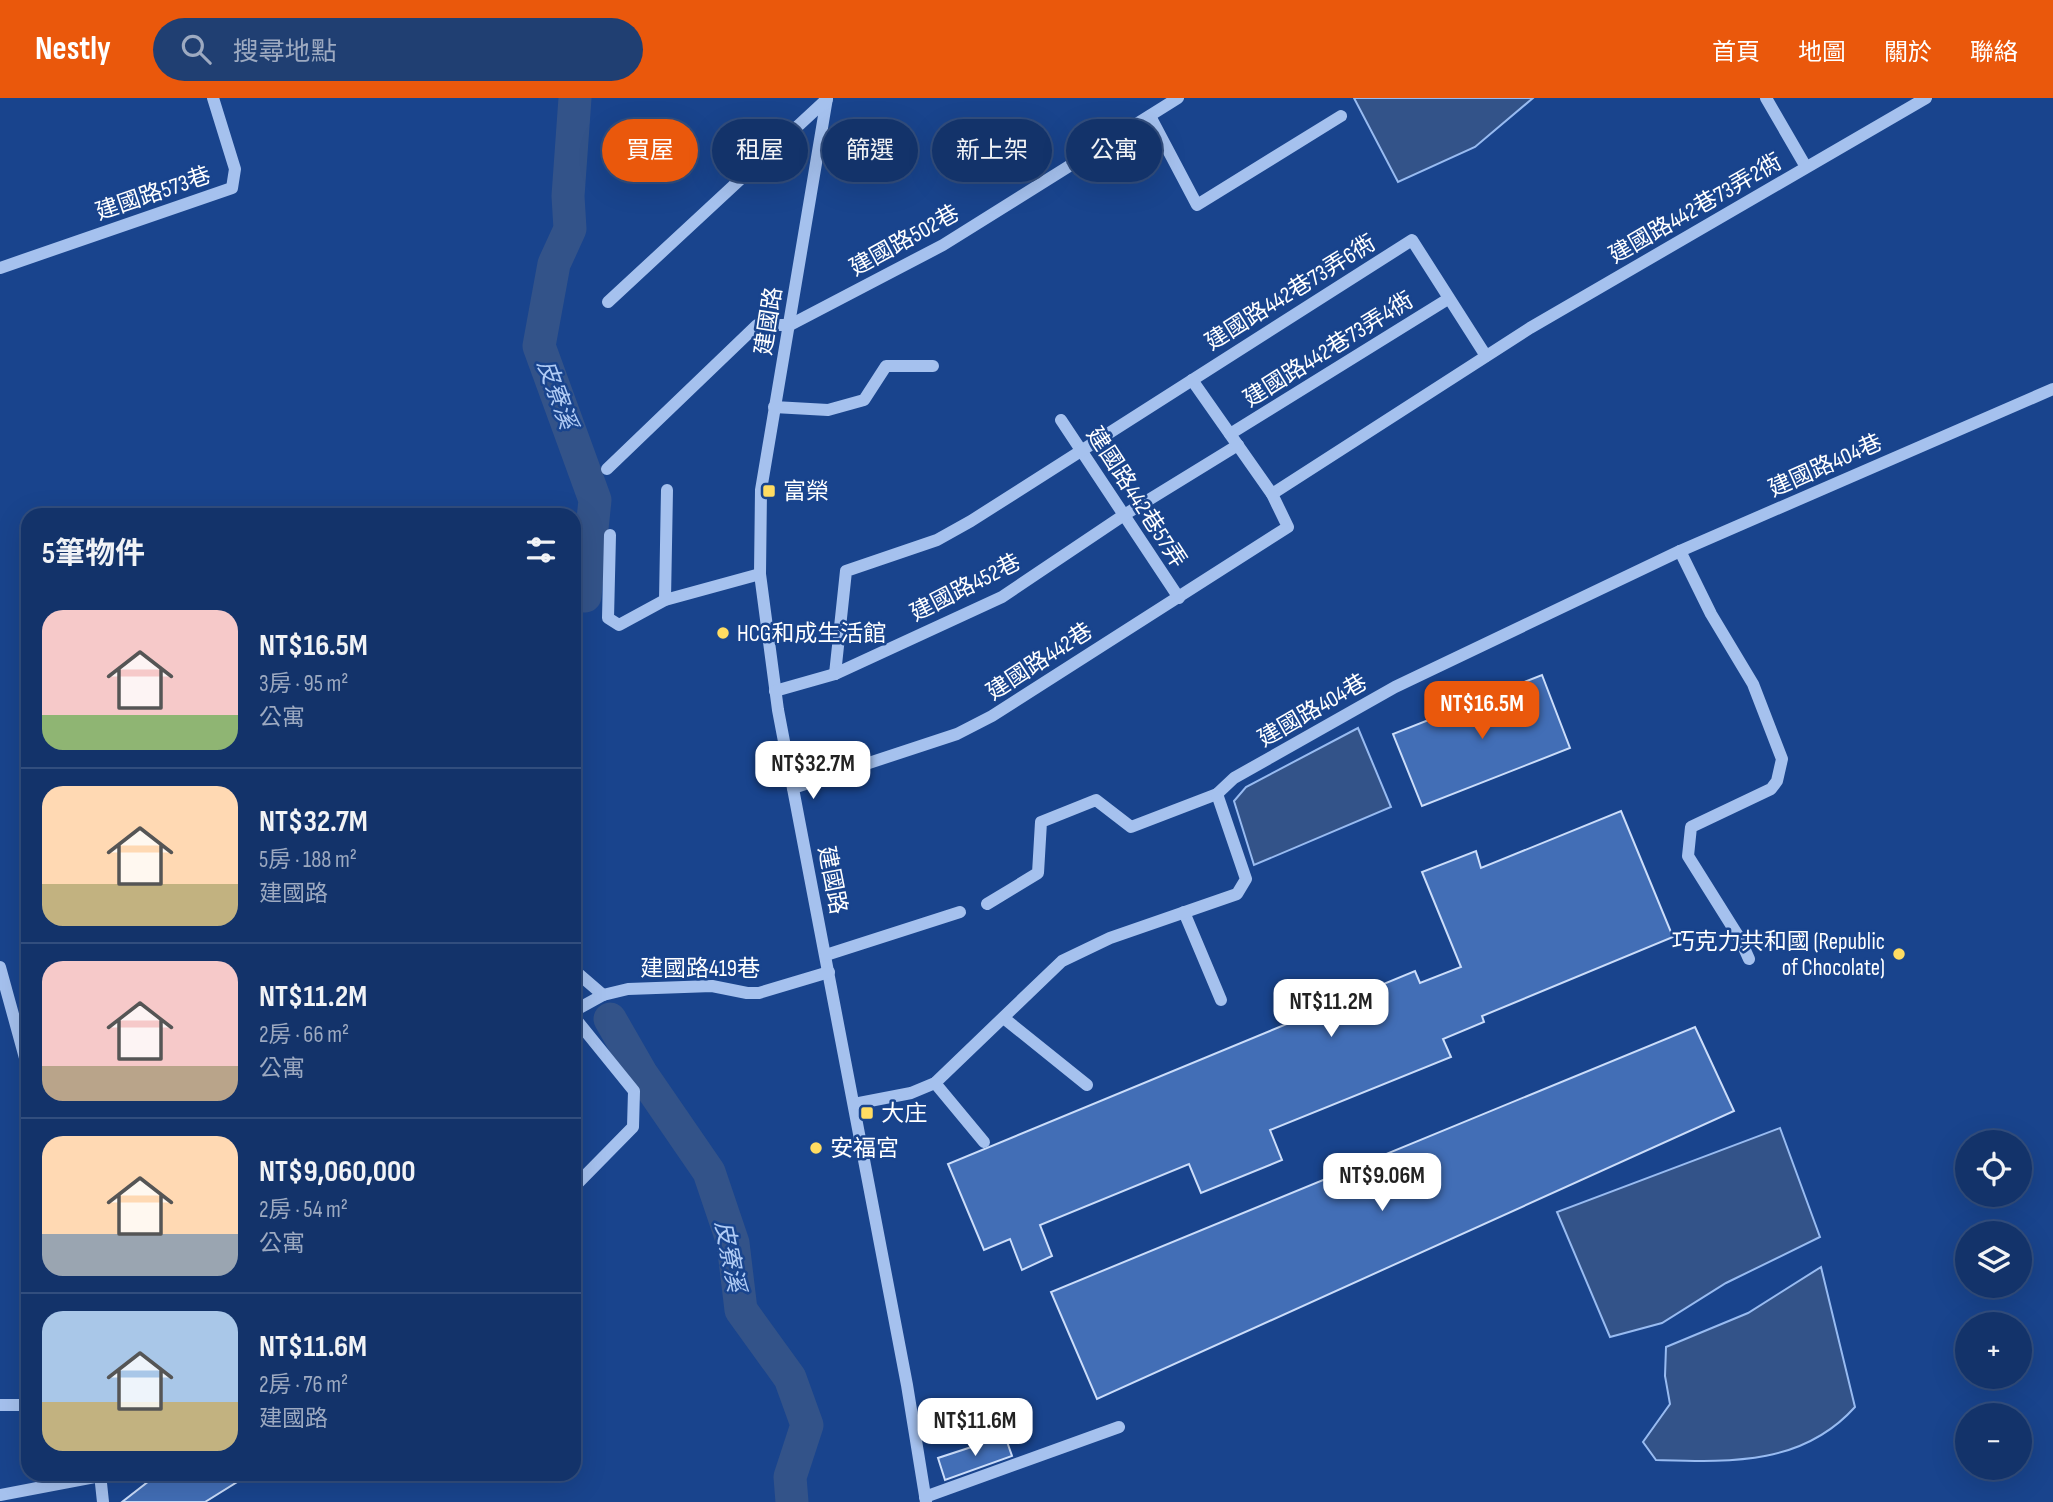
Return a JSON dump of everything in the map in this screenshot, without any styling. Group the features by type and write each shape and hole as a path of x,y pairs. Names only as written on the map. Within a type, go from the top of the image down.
{"street":[{"name":"建國路573巷","path":"0,268 232,188 234,169 213,98"},
{"path":"608,302 827,98"},
{"name":"建國路","path":"827,98 807,202 790,325 761,490 760,574 775,691 830,972 925,1499"},
{"name":"建國路502巷","path":"790,325 943,245 1178,98"},
{"path":"1766,98 1806,167"},
{"name":"建國路442巷73弄2衖","path":"1272,494 1486,356 1926,98"},
{"path":"1150,116 1197,205 1341,116"},
{"name":"建國路442巷73弄6衖","path":"835,674 846,571 937,540 971,521 1412,240 1448,299"},
{"path":"1448,299 1486,356"},
{"name":"建國路442巷73弄4衖","path":"1230,434 1448,299"},
{"path":"607,469 757,325 790,325"},
{"path":"774,407 828,410 864,400 886,366 933,366"},
{"path":"1192,380 1272,494"},
{"name":"建國路404巷","path":"987,904 1038,873 1041,822 1096,800 1131,827 1216,794 1234,778 1395,687 1681,551 2053,389"},
{"name":"建國路442巷57弄","path":"1061,420 1179,598"},
{"name":"建國路452巷","path":"775,691 835,674 1002,597 1124,515 1238,445"},
{"path":"665,600 667,490"},
{"name":"建國路442巷","path":"793,788 957,734 980,722 1288,527 1272,494"},
{"path":"610,535 608,618 619,625 665,600 760,574"},
{"path":"1681,551 1711,614 1753,684 1782,759 1777,781 1771,789 1691,827 1688,835 1688,856 1740,939 1749,959"},
{"path":"854,1104 911,1093 935,1083 1005,1019 1062,961 1110,938 1237,894 1246,879 1216,794"},
{"path":"826,955 960,912"},
{"path":"1184,912 1221,1000"},
{"path":"0,967 21,1044"},
{"name":"建國路419巷","path":"581,1007 603,995 669,985 712,986 758,993 830,972"},
{"path":"581,976 603,995"},
{"path":"1005,1019 1087,1085"},
{"path":"581,1026 634,1091 633,1127 581,1180"},
{"path":"935,1083 984,1142"},
{"path":"0,1405 21,1405"},
{"path":"925,1499 1119,1427"},
{"path":"0,1495 70,1481"},
{"path":"101,1481 103,1502"}],"water":[{"path":"1354,98 1533,98 1475,147 1398,182"},
{"path":"1358,728 1391,807 1254,865 1234,801 1246,787"},
{"path":"1780,1128 1820,1237 1726,1283 1662,1323 1610,1337 1557,1212"},
{"path":"1821,1267 1855,1407 1834,1426 1812,1440 1788,1450 1737,1460 1656,1460 1643,1442 1670,1404 1665,1376 1666,1347 1748,1313"}],"building":[{"path":"1542,675 1570,748 1422,806 1393,734"},
{"path":"1621,811 1673,937 1482,1016 1484,1022 1443,1039 1451,1057 1270,1130 1282,1160 1201,1193 1189,1164 1040,1225 1052,1256 1022,1270 1010,1239 984,1250 948,1164 1415,971 1420,983 1461,967 1422,872 1476,851 1481,868"},
{"path":"1695,1027 1734,1111 1097,1399 1051,1292"},
{"path":"1005,1436 1012,1456 945,1480 938,1458"},
{"path":"149,1481 239,1481 205,1502 122,1502"}],"waterway":[{"name":"皮寮溪","path":"575,98 568,196 570,229 554,264 539,346 595,500 585,596 581,596"},
{"name":"皮寮溪","path":"610,1019 641,1073 709,1172 733,1243 741,1310 790,1378 807,1425 790,1477 792,1502"}],"place":[{"name":"富榮","path":"769,491"},
{"name":"HCG和成生活館","path":"723,633"},
{"name":"巧克力共和國 (Republic of Chocolate)","path":"1899,954"},
{"name":"大庄","path":"867,1113"},
{"name":"安福宮","path":"816,1148"}]}
